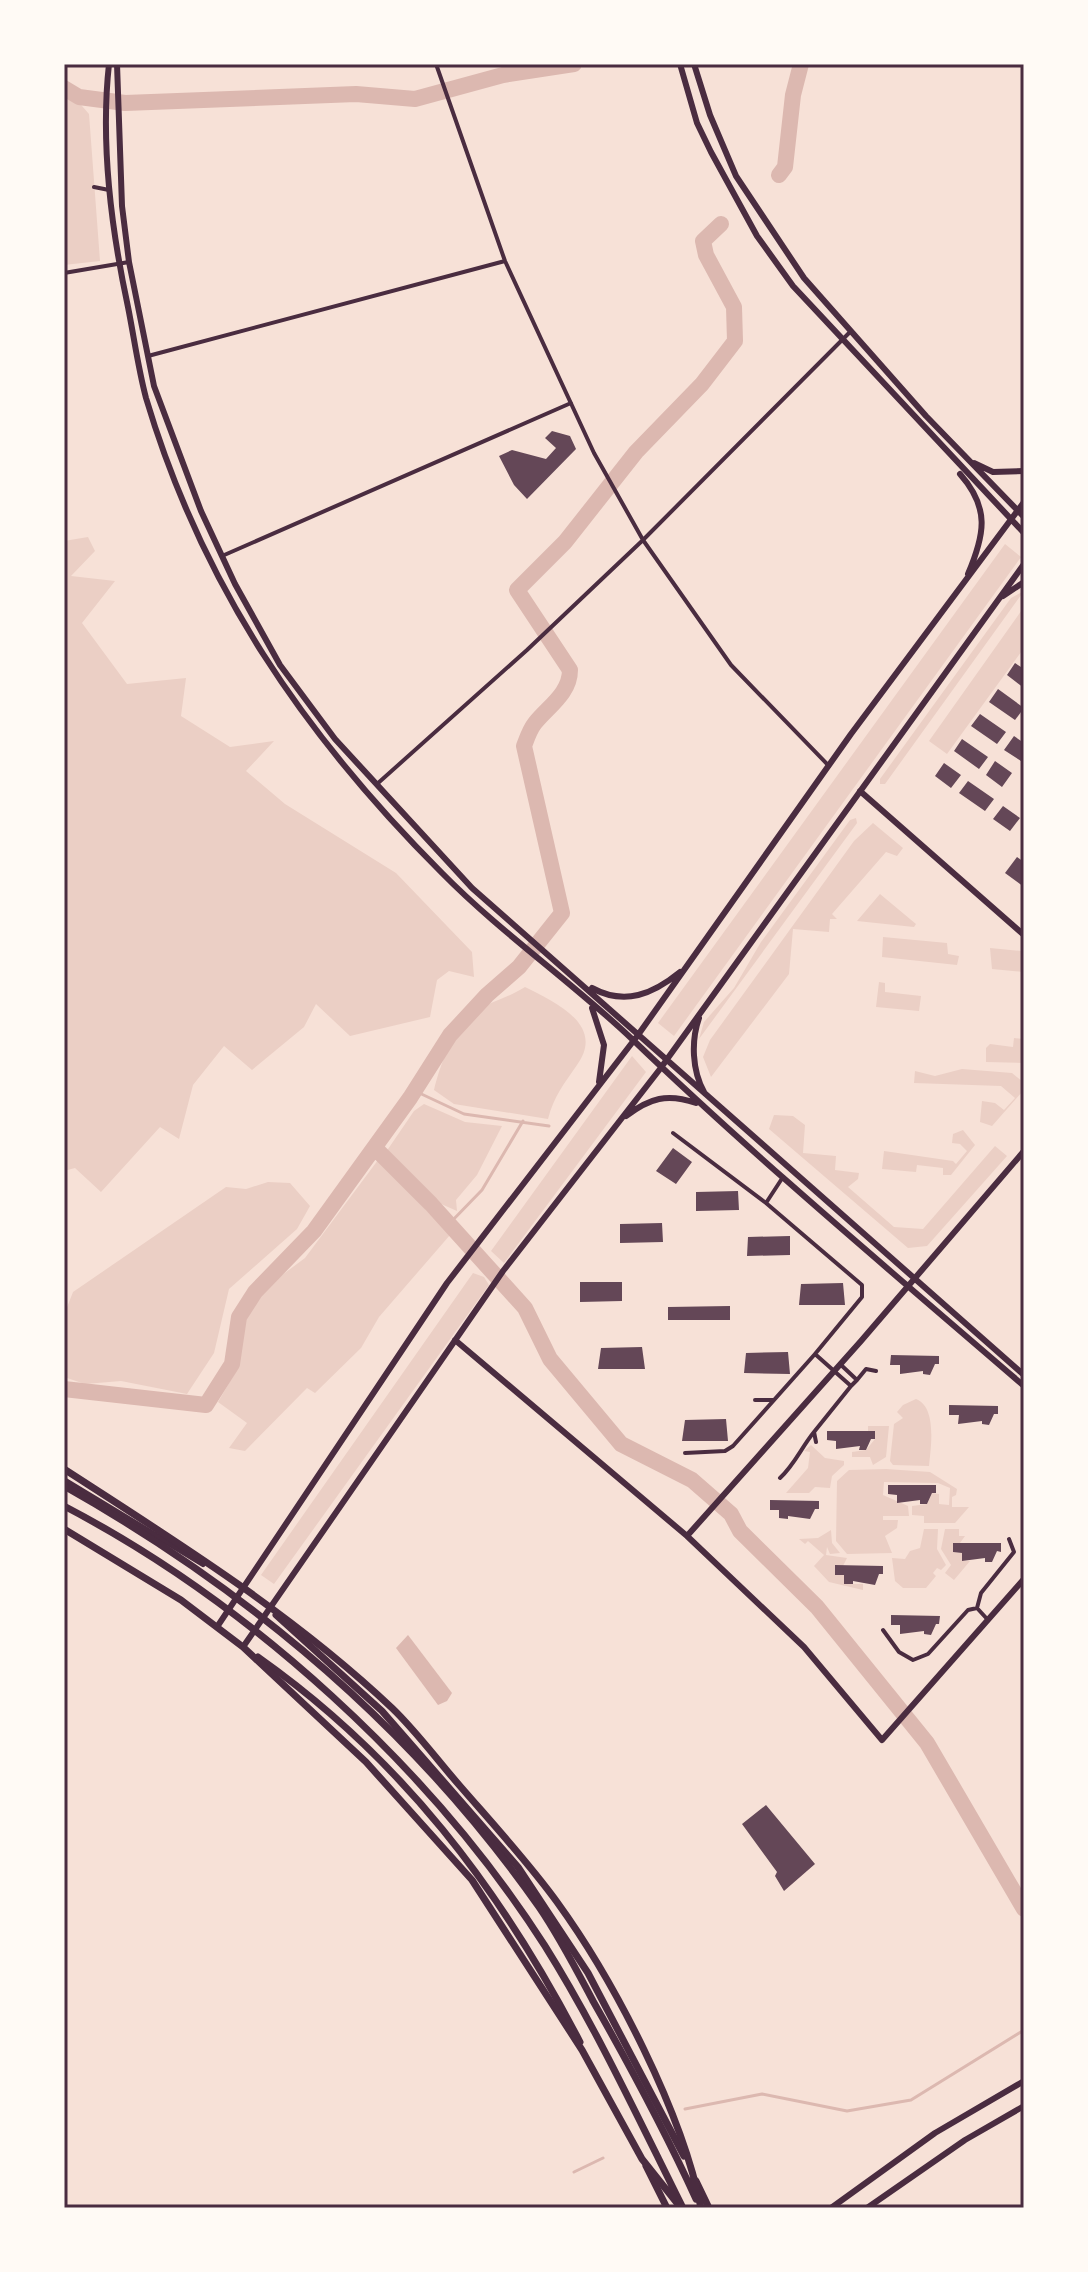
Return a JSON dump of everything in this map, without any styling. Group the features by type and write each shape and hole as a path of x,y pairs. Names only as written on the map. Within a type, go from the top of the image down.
{"main road":[{"path":"64,1469 243,1588 393,1709 520,1856 566,1916 614,1995 658,2081 694,2173 701,2208"},
{"path":"64,1486 131,1524 279,1628 380,1717 479,1826 541,1909 566,1952 645,2094 701,2208"},
{"path":"64,1506 197,1586 322,1686 446,1814 545,1947 600,2041 682,2208"},
{"path":"64,1529 168,1592 316,1698 399,1776 481,1877 546,1977 667,2208"},
{"path":"270,1609 382,1711 518,1867 588,1973 662,2110 709,2208"},
{"path":"243,1647 366,1762 472,1880 582,2050 642,2159 682,2208"}],"street":[{"path":"109,64 106,120 109,190 119,264 145,392 164,453 249,635 302,715 344,768 440,871 519,944 665,1060 1024,1375"},
{"path":"117,64 119,165 129,262 154,386 177,451 222,556 280,665 335,739 472,888 584,984 636,1038 660,1069 1024,1386"},
{"path":"695,66 710,115 736,176 804,278 850,332 1024,517"},
{"path":"436,67 448,108 505,261 594,453 643,540 731,665 829,766"},
{"path":"681,67 697,123 757,236 793,286 942,449 1024,533"},
{"path":"94,187 109,190"},
{"path":"148,356 505,261"},
{"path":"64,273 129,262"},
{"path":"375,785 527,650 643,540 850,332"},
{"path":"222,556 572,403"},
{"path":"942,449 978,498 981,508 976,556 963,585"},
{"path":"970,462 993,472 1024,471"},
{"path":"217,1627 447,1283 636,1038 829,766 1024,502"},
{"path":"243,1647 503,1271 660,1069 1024,564"},
{"path":"997,601 1024,582"},
{"path":"860,791 1024,935"},
{"path":"584,984 611,996 635,997 664,984 685,967"},
{"path":"589,1002 604,1045 599,1086"},
{"path":"701,1012 694,1038 695,1062 697,1075 708,1098"},
{"path":"620,1120 643,1103 664,1096 700,1105"},
{"path":"673,1133 766,1203 862,1285 862,1297 733,1446 725,1451 685,1453"},
{"path":"687,1536 1024,1151"},
{"path":"766,1203 783,1177"},
{"path":"455,1340 687,1536 804,1647 882,1740 1024,1579"},
{"path":"815,1354 851,1386"},
{"path":"840,1364 857,1380"},
{"path":"780,1478 794,1465 799,1449 866,1369 876,1371"},
{"path":"755,1400 774,1400"},
{"path":"814,1432 816,1442"},
{"path":"64,1480 243,1588"},
{"path":"977,1608 981,1593 1014,1552 1009,1539"},
{"path":"977,1608 988,1620"},
{"path":"883,1630 899,1652 913,1660 921,1659 968,1610 977,1608"},
{"path":"831,2208 935,2133 1024,2081"},
{"path":"867,2208 965,2140 1024,2106"}],"shaded area":[{"path":"64,96 75,98 89,114 100,261 64,265"},
{"path":"88,537 95,551 71,576 115,581 82,623 127,684 186,678 181,716 230,747 274,741 246,771 285,804 396,873 472,952 474,977 449,971 437,980 430,1017 350,1036 316,1004 304,1027 252,1070 224,1046 193,1085 179,1139 160,1127 101,1192 75,1168 64,1171 64,541"},
{"path":"1005,544 1021,557 674,1036 658,1023"},
{"path":"1024,591 885,784 880,784 880,779 1011,598"},
{"path":"1024,607 1024,648 947,754 929,741"},
{"path":"856,818 857,823 699,1039 704,1022 734,988 761,942 850,820"},
{"path":"873,823 903,848 897,856 886,852 832,914 837,919 830,919 829,932 793,929 789,974 711,1077 703,1057 710,1040 854,841"},
{"path":"880,894 916,924 914,927 857,921"},
{"path":"883,937 947,943 948,954 959,956 957,965 882,957"},
{"path":"990,948 1022,951 1024,972 992,969"},
{"path":"879,982 885,983 885,992 921,996 919,1011 876,1007"},
{"path":"525,987 573,1017 585,1038 584,1051 556,1097 548,1119 454,1104 434,1090 447,1052 460,1029 479,1010"},
{"path":"1014,1038 1024,1039 1024,1063 986,1062 986,1048 990,1044 1013,1047"},
{"path":"632,1056 646,1072 504,1263 491,1251"},
{"path":"962,1069 1012,1073 1023,1082 1022,1092 992,1126 980,1122 982,1101 995,1103 1004,1110 1015,1098 1001,1086 914,1083 915,1071 935,1076"},
{"path":"424,1104 465,1122 502,1126 477,1175 456,1200 457,1211 439,1203 386,1152 414,1111"},
{"path":"774,1115 793,1116 805,1125 803,1153 836,1156 835,1170 859,1173 858,1179 848,1187 894,1227 923,1229 995,1146 1007,1156 927,1246 908,1248 769,1129"},
{"path":"963,1130 975,1145 951,1175 943,1175 943,1168 917,1165 916,1172 882,1169 884,1151 953,1161 956,1164 967,1151 960,1144 952,1143 953,1134"},
{"path":"378,1160 450,1235 379,1317 361,1348 315,1393 307,1388 245,1451 229,1448 247,1423 218,1402 238,1368 242,1320 270,1284 305,1258"},
{"path":"268,1182 290,1183 310,1206 297,1229 229,1289 214,1353 187,1394 121,1381 85,1384 64,1377 64,1315 73,1292 226,1187 246,1189"},
{"path":"473,1273 484,1277 489,1285 274,1584 261,1575"},
{"path":"916,1399 923,1403 930,1419 929,1466 893,1465 890,1461 894,1424 903,1418 897,1412"},
{"path":"868,1426 889,1426 886,1457 873,1465 870,1457 852,1457 852,1452 866,1450 875,1439 875,1432 868,1431"},
{"path":"811,1445 825,1458 844,1461 844,1465 832,1476 830,1488 815,1487 809,1493 786,1493 808,1468 810,1452 804,1451"},
{"path":"849,1470 930,1472 957,1489 952,1497 952,1507 969,1507 955,1523 924,1523 924,1516 912,1515 912,1506 927,1504 932,1493 939,1494 939,1504 949,1505 950,1488 938,1483 884,1482 883,1495 908,1506 909,1516 883,1516 883,1520 898,1520 897,1528 885,1536 892,1553 847,1554 836,1541 837,1481"},
{"path":"924,1529 938,1529 937,1549 946,1565 941,1570 937,1568 933,1573 936,1576 926,1588 903,1588 895,1581 892,1558 905,1559 910,1551 920,1548"},
{"path":"945,1529 959,1529 959,1536 965,1536 960,1543 953,1543 953,1552 962,1553 962,1561 970,1561 954,1580 945,1573 951,1565 941,1549"},
{"path":"831,1530 832,1543 840,1553 830,1554 827,1547 826,1555 847,1558 843,1566 835,1566 835,1575 844,1575 844,1584 863,1584 863,1590 829,1582 814,1566 824,1555 808,1541 805,1544 799,1539 818,1538"},
{"path":"408,1635 452,1693 447,1701 438,1705 396,1648"}],"building":[{"path":"552,431 570,436 576,449 527,499 514,485 499,456 512,450 546,459 556,448 545,438"},
{"path":"1015,663 1024,669 1024,688 1007,675"},
{"path":"998,689 1024,708 1015,720 989,702"},
{"path":"980,714 1006,732 997,744 971,726"},
{"path":"1014,736 1024,743 1021,761 1004,750"},
{"path":"962,739 988,757 979,769 954,751"},
{"path":"995,761 1012,773 1002,787 986,775"},
{"path":"944,763 961,775 951,788 935,776"},
{"path":"968,781 994,799 985,811 959,793"},
{"path":"1003,806 1020,818 1010,831 993,819"},
{"path":"1017,857 1024,862 1024,887 1005,873"},
{"path":"673,1148 692,1162 676,1184 656,1171"},
{"path":"738,1191 739,1210 696,1211 696,1192"},
{"path":"662,1223 663,1242 620,1243 620,1224"},
{"path":"790,1236 790,1255 747,1256 748,1237"},
{"path":"580,1282 622,1282 622,1301 580,1302"},
{"path":"843,1283 845,1305 799,1305 801,1284"},
{"path":"730,1306 730,1320 668,1320 668,1307"},
{"path":"642,1347 645,1369 598,1369 601,1348"},
{"path":"788,1352 790,1374 744,1373 746,1353"},
{"path":"891,1355 939,1356 939,1364 935,1364 930,1375 923,1374 923,1371 900,1374 900,1365 890,1365"},
{"path":"949,1405 998,1406 998,1414 994,1414 989,1425 982,1424 982,1421 958,1424 959,1415 949,1415"},
{"path":"726,1419 728,1441 682,1441 685,1420"},
{"path":"827,1431 875,1431 875,1439 871,1439 866,1450 859,1450 860,1446 836,1449 836,1441 827,1440"},
{"path":"888,1485 936,1485 936,1493 932,1493 927,1504 920,1504 920,1500 897,1503 897,1495 888,1494"},
{"path":"770,1500 819,1501 819,1509 815,1509 810,1519 779,1518 779,1510 770,1510"},
{"path":"953,1543 1001,1543 1001,1552 997,1551 992,1562 985,1562 985,1558 962,1561 962,1553 953,1552"},
{"path":"835,1565 883,1566 883,1574 879,1574 875,1585 853,1581 853,1584 844,1584 844,1575 835,1575"},
{"path":"891,1615 940,1616 939,1624 936,1624 931,1635 924,1634 924,1631 900,1634 900,1625 891,1625"},
{"path":"766,1805 815,1864 784,1891 775,1876 777,1872 742,1824"}],"waterway":[{"path":"64,88 79,97 125,103 356,94 415,99 503,75 574,64"},
{"path":"779,175 785,167 793,95 801,64"},
{"path":"64,1389 206,1405 232,1364 239,1317 255,1292 314,1231 410,1098 450,1035 487,995 519,967 562,913 524,746 533,725 563,692 570,670 517,590 565,542 636,452 702,384 735,341 734,307 706,255 703,241 721,224"},
{"path":"415,1091 464,1114 549,1126"},
{"path":"449,1224 482,1190 523,1121"},
{"path":"375,1148 431,1204 525,1308 550,1359 621,1444 692,1480 731,1514 740,1531 817,1607 927,1743 1024,1909"},
{"path":"685,2109 762,2094 847,2111 911,2100 1024,2030"},
{"path":"574,2172 603,2158"}]}
